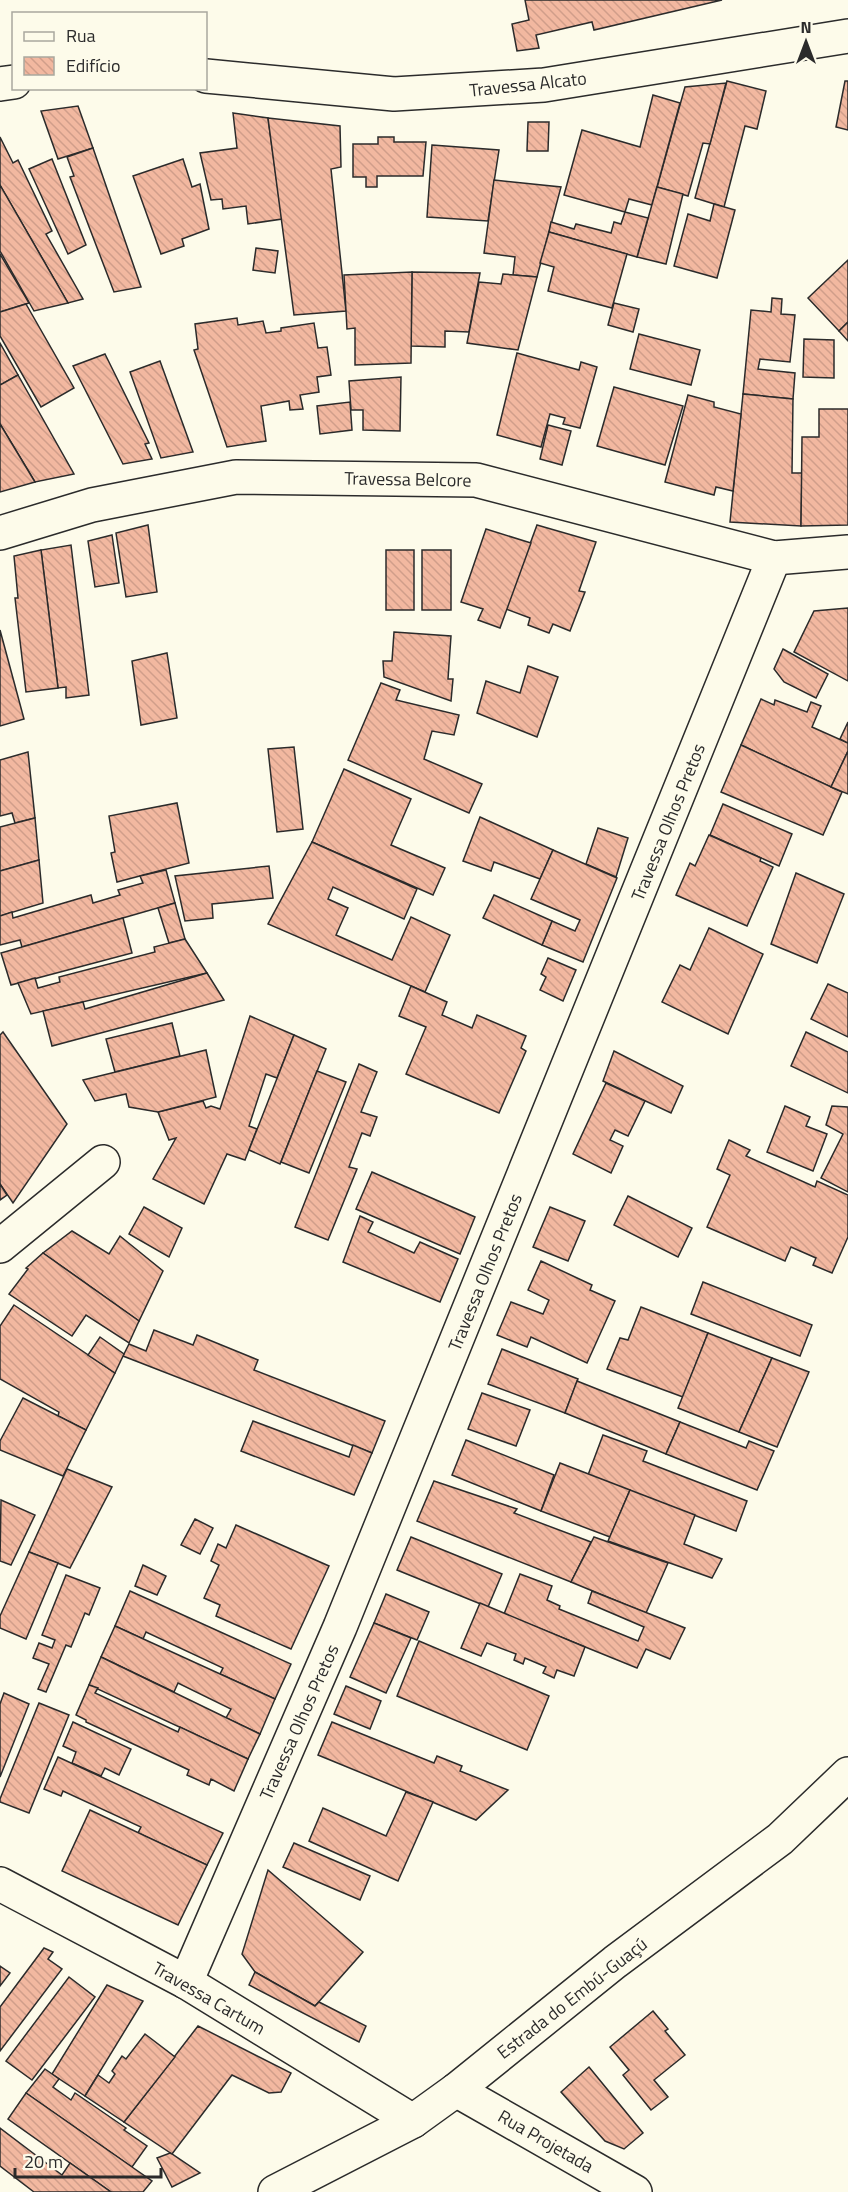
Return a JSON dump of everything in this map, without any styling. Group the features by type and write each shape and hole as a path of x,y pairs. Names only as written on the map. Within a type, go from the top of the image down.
{"street":[{"name":"Travessa Alcato","path":"207,76 394,94 544,86 848,36"},
{"name":"Travessa Belcore","path":"0,533 92,504 236,477 476,480 774,558 848,552"},
{"name":"Travessa Olhos Pretos","path":"186,1982 340,1627 774,558"},
{"path":"0,1246 104,1162"},
{"name":"Estrada do Embú-Guaçú","path":"275,2192 413,2121 456,2090 615,1962 780,1839 848,1774"},
{"name":"Travessa Cartum","path":"0,1884 186,1982 413,2121"},
{"name":"Rua Projetada","path":"456,2090 636,2192"}],"building":[{"path":"525,0 722,0 594,30 592,22 536,35 539,48 517,51 512,24 529,20"},
{"path":"727,81 766,91 757,129 745,126 724,207 695,198"},
{"path":"845,81 848,81 848,130 836,127"},
{"path":"726,83 710,144 703,143 688,196 657,187 685,87"},
{"path":"653,95 680,103 652,205 629,199 625,212 564,195 582,130 640,147"},
{"path":"78,106 93,148 58,159 41,111"},
{"path":"233,113 268,118 282,219 248,224 246,206 223,209 222,199 211,200 200,153 237,148"},
{"path":"268,118 340,126 341,167 331,169 346,311 294,315"},
{"path":"528,122 549,122 548,151 527,151"},
{"path":"0,137 13,163 18,160 52,231 46,234 83,299 68,303 0,185"},
{"path":"378,137 394,137 394,142 426,142 423,176 377,176 377,187 366,187 366,177 353,177 353,144 378,144"},
{"path":"432,145 499,150 488,221 427,217"},
{"path":"93,148 141,287 114,292 70,177 74,176 67,157"},
{"path":"52,159 86,245 68,254 29,169"},
{"path":"183,159 192,187 200,184 209,229 182,239 184,246 161,254 133,176"},
{"path":"494,180 561,187 537,277 513,275 515,257 484,253"},
{"path":"0,185 68,303 34,311 0,251"},
{"path":"657,187 683,194 666,264 637,257"},
{"path":"714,204 735,210 717,278 674,266 688,214 710,221"},
{"path":"625,212 648,218 637,257 549,232 551,222 574,229 576,224 611,233 614,222 621,224"},
{"path":"549,232 627,254 612,308 548,291 554,267 540,263"},
{"path":"256,248 278,251 275,273 253,270"},
{"path":"0,254 29,303 0,312"},
{"path":"848,260 848,322 839,331 808,298"},
{"path":"412,272 480,273 469,332 445,331 445,347 411,346"},
{"path":"412,272 411,363 355,365 355,328 347,329 344,275"},
{"path":"503,274 537,277 518,350 467,343 479,282 501,284"},
{"path":"772,298 782,299 781,314 795,315 790,362 760,359 758,369 795,373 793,399 743,394 751,310 771,312"},
{"path":"614,303 639,309 633,332 608,325"},
{"path":"26,304 74,388 41,407 0,336 0,312"},
{"path":"237,318 238,325 263,321 266,333 281,331 281,328 314,323 318,348 327,347 331,375 317,377 319,392 300,395 303,409 290,410 289,401 261,406 266,441 227,447 194,350 198,349 195,324"},
{"path":"848,322 848,341 839,331"},
{"path":"639,334 700,350 691,385 630,369"},
{"path":"804,339 834,340 834,378 803,377"},
{"path":"0,343 18,375 0,385"},
{"path":"517,353 579,370 581,362 597,367 580,428 563,424 565,418 550,414 541,447 497,435"},
{"path":"105,354 149,443 145,444 152,459 123,464 73,366"},
{"path":"160,361 193,452 161,458 130,372"},
{"path":"18,375 74,474 35,482 0,424 0,385"},
{"path":"401,377 400,431 363,430 363,410 351,410 349,381"},
{"path":"614,387 683,406 665,465 597,446"},
{"path":"743,394 793,399 792,473 802,473 801,526 730,522"},
{"path":"688,395 714,402 714,407 741,414 733,491 716,487 714,495 665,482"},
{"path":"350,402 352,430 320,434 317,406"},
{"path":"819,409 848,409 848,525 801,526 802,437 819,437"},
{"path":"0,424 35,482 0,492"},
{"path":"548,425 571,431 562,465 540,459"},
{"path":"148,525 157,592 126,597 116,533"},
{"path":"537,525 596,542 579,591 585,592 570,631 553,624 549,633 528,625 530,618 506,609"},
{"path":"486,529 531,543 500,628 478,620 483,609 461,602"},
{"path":"112,535 119,583 95,587 88,541"},
{"path":"71,545 89,695 66,698 66,687 58,688 41,550"},
{"path":"41,550 58,688 26,692 15,598 18,598 14,556"},
{"path":"386,550 414,550 414,610 386,610"},
{"path":"422,550 451,550 451,610 422,610"},
{"path":"848,608 848,681 794,652 814,611"},
{"path":"0,630 24,719 0,726"},
{"path":"394,632 451,636 448,679 453,679 451,701 384,677 383,661 392,661"},
{"path":"783,649 828,674 816,698 784,682 774,669"},
{"path":"167,653 177,718 141,725 132,661"},
{"path":"528,666 558,677 537,737 477,713 486,681 520,693"},
{"path":"381,683 400,690 396,700 459,715 454,735 432,731 424,759 482,784 469,813 348,760"},
{"path":"761,699 774,705 775,700 807,712 811,702 821,706 812,727 848,743 848,751 831,787 741,745"},
{"path":"848,722 848,743 840,739"},
{"path":"741,745 842,792 823,835 721,792"},
{"path":"294,747 303,829 277,832 268,749"},
{"path":"848,751 848,794 831,787"},
{"path":"28,752 35,818 15,823 12,813 0,816 0,760"},
{"path":"344,769 411,799 391,845 445,868 433,895 312,842"},
{"path":"177,803 189,863 117,882 111,853 115,852 109,816"},
{"path":"723,804 792,834 779,866 710,835"},
{"path":"480,817 553,850 540,879 494,862 491,871 463,861"},
{"path":"35,818 39,860 0,871 0,827"},
{"path":"598,828 628,838 616,877 586,864"},
{"path":"709,835 761,858 760,861 773,867 747,926 676,895 690,863 695,866"},
{"path":"312,842 417,889 404,919 333,887 328,899 348,908 336,935 392,960 411,917 450,935 425,992 268,924"},
{"path":"553,850 617,878 583,962 542,945 552,921 575,931 580,920 531,899"},
{"path":"39,860 43,903 0,916 0,871"},
{"path":"269,866 273,898 212,904 213,918 185,921 175,876"},
{"path":"166,870 175,903 22,947 20,940 0,945 0,916 12,912 13,918 91,895 93,903 120,895 118,890 143,883 140,876"},
{"path":"796,873 844,894 817,963 771,944"},
{"path":"494,895 552,921 542,945 483,918"},
{"path":"175,903 185,939 169,943 158,908"},
{"path":"123,918 132,953 11,985 1,953"},
{"path":"709,928 763,954 728,1034 662,1002 680,965 690,970"},
{"path":"185,939 207,973 31,1014 18,983 35,978 38,988 60,982 59,977 155,952 154,947"},
{"path":"548,958 576,970 563,1001 540,990 546,977 541,974"},
{"path":"207,973 224,1000 52,1046 43,1011 83,1002 85,1009"},
{"path":"828,984 848,993 848,1037 811,1019"},
{"path":"411,986 447,1002 442,1015 472,1028 477,1015 526,1036 521,1048 526,1051 499,1113 406,1074 426,1027 399,1016"},
{"path":"250,1016 294,1035 277,1078 266,1074 249,1126 257,1129 245,1160 227,1154 204,1204 153,1179 176,1138 169,1140 158,1112 203,1101 206,1108 211,1106 220,1109"},
{"path":"172,1023 180,1056 115,1072 106,1039"},
{"path":"3,1032 67,1124 13,1203 0,1184 0,1035"},
{"path":"806,1032 848,1052 848,1093 791,1066"},
{"path":"294,1035 326,1049 280,1164 249,1150"},
{"path":"206,1050 216,1097 158,1112 129,1107 126,1094 95,1101 83,1080"},
{"path":"614,1051 683,1086 671,1113 603,1081"},
{"path":"359,1064 377,1072 361,1112 377,1117 370,1136 362,1133 349,1167 357,1169 328,1240 295,1227"},
{"path":"317,1071 346,1082 309,1173 281,1162"},
{"path":"606,1083 645,1101 628,1136 615,1130 610,1140 623,1146 611,1173 573,1154"},
{"path":"785,1106 810,1117 806,1126 827,1134 813,1171 767,1152"},
{"path":"832,1106 848,1107 848,1192 821,1178 843,1134 826,1125"},
{"path":"729,1140 750,1150 746,1156 815,1187 817,1181 848,1195 848,1237 832,1273 813,1265 816,1258 791,1247 785,1261 707,1227 730,1175 717,1169"},
{"path":"372,1172 475,1217 460,1254 356,1209"},
{"path":"0,1184 7,1195 0,1200"},
{"path":"628,1196 692,1228 678,1257 614,1225"},
{"path":"144,1207 182,1228 169,1257 129,1234"},
{"path":"550,1207 585,1221 568,1261 533,1247"},
{"path":"360,1216 373,1222 368,1232 414,1253 420,1242 458,1259 440,1302 343,1262"},
{"path":"72,1231 109,1254 120,1236 163,1271 139,1321 43,1253"},
{"path":"43,1253 139,1321 129,1343 86,1315 72,1336 9,1294 28,1269 26,1268"},
{"path":"541,1261 592,1285 590,1290 615,1301 587,1363 531,1337 527,1347 497,1335 511,1302 543,1314 549,1300 528,1290"},
{"path":"703,1282 812,1325 800,1356 691,1314"},
{"path":"14,1305 115,1373 86,1430 58,1416 59,1412 0,1379 0,1326"},
{"path":"641,1307 708,1333 683,1397 607,1369 620,1338 628,1340"},
{"path":"154,1330 193,1345 197,1335 258,1360 254,1370 385,1421 372,1453 123,1356 129,1344 146,1351"},
{"path":"708,1333 772,1358 739,1432 678,1408"},
{"path":"100,1337 124,1354 115,1373 88,1355"},
{"path":"502,1349 578,1379 565,1413 488,1384"},
{"path":"772,1358 809,1372 777,1447 739,1432"},
{"path":"577,1381 680,1422 666,1454 565,1413"},
{"path":"482,1393 530,1410 516,1446 468,1429"},
{"path":"23,1398 86,1430 63,1476 0,1450 0,1441"},
{"path":"253,1421 349,1457 353,1445 372,1453 354,1495 241,1451"},
{"path":"680,1422 746,1448 749,1441 774,1451 757,1490 666,1454"},
{"path":"603,1435 647,1451 643,1461 747,1501 736,1531 588,1475"},
{"path":"466,1440 554,1475 541,1511 452,1475"},
{"path":"560,1463 630,1490 610,1537 541,1511"},
{"path":"67,1469 112,1487 70,1568 29,1552"},
{"path":"434,1481 517,1509 514,1513 591,1542 571,1582 417,1521"},
{"path":"630,1490 695,1515 684,1544 722,1559 712,1578 608,1541"},
{"path":"1,1500 35,1515 11,1565 0,1561"},
{"path":"195,1519 213,1528 200,1554 181,1545"},
{"path":"236,1525 329,1566 291,1649 216,1616 220,1605 204,1598 219,1565 211,1561 218,1544 226,1548"},
{"path":"411,1537 502,1574 488,1607 397,1570"},
{"path":"594,1537 668,1563 646,1613 571,1582"},
{"path":"29,1552 58,1563 26,1639 0,1628 0,1616"},
{"path":"143,1565 166,1576 157,1595 135,1586"},
{"path":"520,1574 552,1586 547,1600 560,1606 559,1609 638,1641 644,1627 588,1603 592,1591 685,1628 670,1659 646,1649 637,1668 504,1614"},
{"path":"66,1575 100,1588 89,1615 85,1613 71,1647 66,1645 46,1692 38,1689 49,1664 33,1658 39,1643 52,1648 55,1640 42,1635"},
{"path":"130,1591 291,1664 275,1699 220,1674 223,1668 146,1632 143,1639 115,1626"},
{"path":"386,1594 429,1612 417,1640 374,1623"},
{"path":"480,1603 585,1647 574,1676 557,1670 554,1678 543,1673 546,1667 525,1658 523,1664 514,1660 516,1654 487,1643 481,1656 461,1648"},
{"path":"374,1623 411,1638 386,1693 350,1677"},
{"path":"115,1626 275,1699 260,1734 226,1718 231,1709 178,1683 174,1692 101,1657"},
{"path":"419,1641 549,1696 527,1750 397,1696"},
{"path":"101,1657 260,1734 248,1759 89,1685"},
{"path":"89,1685 98,1688 95,1693 178,1732 180,1727 248,1759 234,1791 211,1779 209,1785 187,1775 189,1770 86,1722 76,1715"},
{"path":"346,1686 381,1701 370,1729 334,1714"},
{"path":"4,1693 29,1704 0,1777 0,1704"},
{"path":"39,1703 69,1715 29,1813 0,1802 0,1799"},
{"path":"73,1722 131,1749 119,1775 105,1768 101,1776 72,1763 76,1752 63,1746"},
{"path":"332,1722 434,1763 437,1756 462,1766 460,1771 508,1790 476,1820 318,1755"},
{"path":"58,1757 223,1833 207,1865 138,1833 141,1827 63,1791 61,1796 44,1789"},
{"path":"406,1792 433,1802 398,1881 309,1841 323,1808 386,1836"},
{"path":"90,1810 207,1865 178,1925 62,1871"},
{"path":"294,1843 370,1876 360,1900 283,1867"},
{"path":"268,1870 363,1952 315,2006 255,1972 242,1954"},
{"path":"44,1948 53,1952 48,1959 62,1969 0,2051 0,2007"},
{"path":"0,1966 10,1973 0,1986"},
{"path":"255,1972 315,2006 319,2002 366,2026 359,2042 249,1985"},
{"path":"69,1977 95,1997 32,2080 6,2061"},
{"path":"107,1985 143,2001 85,2096 52,2074"},
{"path":"653,2011 668,2029 665,2031 685,2055 654,2080 668,2097 651,2110 623,2075 629,2070 610,2047"},
{"path":"198,2026 291,2073 281,2092 269,2093 232,2075 172,2154 124,2122"},
{"path":"145,2034 175,2057 124,2122 85,2096 98,2075 109,2083 115,2074 112,2071 122,2056 126,2059"},
{"path":"589,2067 643,2133 624,2149 605,2141 561,2092"},
{"path":"45,2069 59,2079 53,2087 71,2100 75,2093 126,2128 124,2130 147,2146 132,2167 26,2093"},
{"path":"26,2093 152,2181 143,2192 111,2192 8,2119"},
{"path":"0,2128 62,2175 70,2163 111,2192 34,2192 0,2166"},
{"path":"170,2153 200,2173 172,2187 157,2158"}]}
